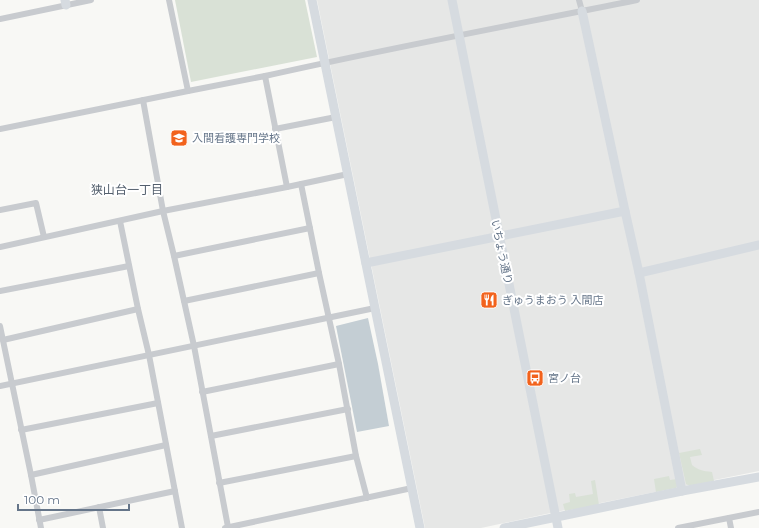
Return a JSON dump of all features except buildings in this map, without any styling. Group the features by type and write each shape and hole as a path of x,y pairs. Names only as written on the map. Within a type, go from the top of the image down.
{"street":[{"path":"0,19 66,3 91,0"},
{"path":"169,0 188,91"},
{"path":"312,0 420,528"},
{"name":"いちょう通り","path":"452,0 558,528"},
{"path":"579,0 626,210 682,491"},
{"path":"0,129 637,0"},
{"path":"265,76 287,187"},
{"path":"143,100 163,211 194,346 226,528 412,488"},
{"path":"275,129 336,117"},
{"path":"0,246 163,211 348,174"},
{"path":"301,184 319,273 330,318 356,456 367,498"},
{"path":"0,210 36,203 44,237"},
{"path":"366,263 626,210"},
{"path":"120,221 149,356 182,528"},
{"path":"174,256 310,228"},
{"path":"639,273 759,245"},
{"path":"0,292 129,266"},
{"path":"184,301 319,273"},
{"path":"0,386 375,308"},
{"path":"3,340 138,309"},
{"path":"0,326 41,528"},
{"path":"202,392 339,364"},
{"path":"21,430 158,403"},
{"path":"211,436 348,409"},
{"path":"31,475 166,445"},
{"path":"219,483 356,456"},
{"path":"504,528 682,491 759,477"},
{"path":"39,520 175,491"},
{"path":"99,507 103,528"},
{"path":"678,528 695,526 759,512"},
{"path":"728,518 731,528"}],"shaded area":[{"path":"175,0 305,0 317,57 191,82"},
{"path":"317,0 759,0 759,471 481,528 425,528"},
{"path":"368,318 389,426 357,432 336,326"},
{"path":"700,449 702,455 690,457 692,465 701,470 712,472 714,481 690,486 686,484 679,453"},
{"path":"669,476 670,480 677,479 678,485 676,488 656,492 654,479"},
{"path":"595,480 599,505 565,511 563,504 570,502 569,494 575,493 576,497 593,494 591,481"}],"place":[{"name":"入間看護専門学校","path":"179,138"},
{"name":"ぎゅうまおう 入間店","path":"489,300"},
{"name":"宮ノ台","path":"535,378"}],"district":[{"name":"狭山台一丁目","path":"127,189"}]}
